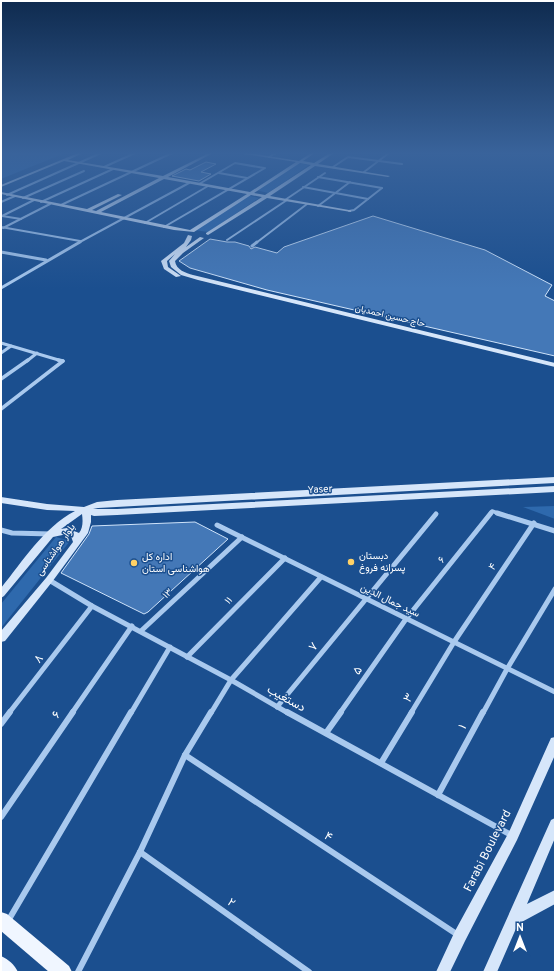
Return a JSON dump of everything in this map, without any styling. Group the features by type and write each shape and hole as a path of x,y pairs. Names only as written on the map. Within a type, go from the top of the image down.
{"main road":[{"path":"25,198 174,229 202,238 208,236 208,234 261,198"},
{"path":"87,211 112,198"},
{"path":"96,213 124,198"},
{"path":"188,233 240,198"},
{"path":"278,198 348,211"},
{"path":"188,233 208,234"},
{"name":"حاج حسین احمدیان","path":"188,233 188,242 167,257 164,262 166,268 171,272 188,279 220,284"},
{"name":"حاج حسین احمدیان","path":"202,238 176,256 172,261 172,266 179,272 220,284 555,366"},
{"name":"Yaser","path":"413,492 555,480"},
{"name":"Yaser","path":"1,500 47,507 86,509 97,505 117,503 413,492 555,489"},
{"name":"بلوار هواشناسی","path":"1,594 57,527 75,514 86,509 85,531 49,580 1,638"},
{"path":"51,534 67,531 75,534 77,542"},
{"name":"Farabi Boulevard","path":"443,972 460,936 513,836 555,742"},
{"path":"490,972 555,824"},
{"path":"512,920 530,909 555,897"},
{"path":"4,922 63,972"},
{"path":"1,965 9,972"}],"street":[{"path":"41,202 49,198"},
{"path":"60,206 76,198"},
{"path":"1,288 47,260 160,198"},
{"path":"145,223 187,198"},
{"path":"164,227 211,198"},
{"path":"318,206 329,198"},
{"path":"348,211 354,210 368,198"},
{"path":"1,216 34,200"},
{"path":"227,240 286,200"},
{"path":"2,228 50,204"},
{"path":"252,246 307,204"},
{"path":"1,216 21,219"},
{"path":"2,228 81,242"},
{"path":"1,252 47,260"},
{"path":"1,256 5,253"},
{"path":"1,343 63,361 1,409"},
{"path":"1,353 11,346"},
{"path":"1,379 37,353"},
{"name":"۶","path":"406,619 492,511 534,524"},
{"path":"366,599 436,514"},
{"path":"534,524 555,531"},
{"name":"۴","path":"454,642 534,524"},
{"name":"سید جمال الدین","path":"217,525 555,692"},
{"path":"1,530 12,533 51,534"},
{"name":"۱۳","path":"141,632 242,537"},
{"name":"۱۱","path":"187,658 285,558"},
{"path":"78,972 140,852 185,755 231,680 321,577"},
{"name":"دستغیب","path":"49,580 92,606 132,626 187,658 231,680 277,707 513,836"},
{"path":"507,669 555,589"},
{"name":"۷","path":"277,707 366,599"},
{"name":"۸","path":"1,724 92,606"},
{"name":"۵","path":"326,733 406,619"},
{"name":"۶","path":"1,817 132,626"},
{"name":"۳","path":"381,763 454,642"},
{"path":"4,922 170,648"},
{"name":"۱","path":"438,795 507,669"},
{"name":"۴","path":"185,755 460,936"},
{"name":"۲","path":"140,852 310,972"}],"shaded area":[{"path":"241,198 258,198 208,232 194,230"},
{"path":"555,506 555,519 523,507"},
{"path":"56,537 70,541 1,628 1,604"}],"building":[{"path":"373,216 485,250 552,285 545,296 555,301 555,356 267,290 190,268 179,261 210,239 235,242 249,246 251,249 255,247 277,253 284,247"},
{"name":"اداره کل هواشناسی استان","path":"195,522 228,539 144,614 61,573 89,534 92,526"}],"place":[{"name":"دبستان پسرانه فروغ","path":"351,562"},
{"name":"اداره کل هواشناسی استان","path":"134,563"}]}
